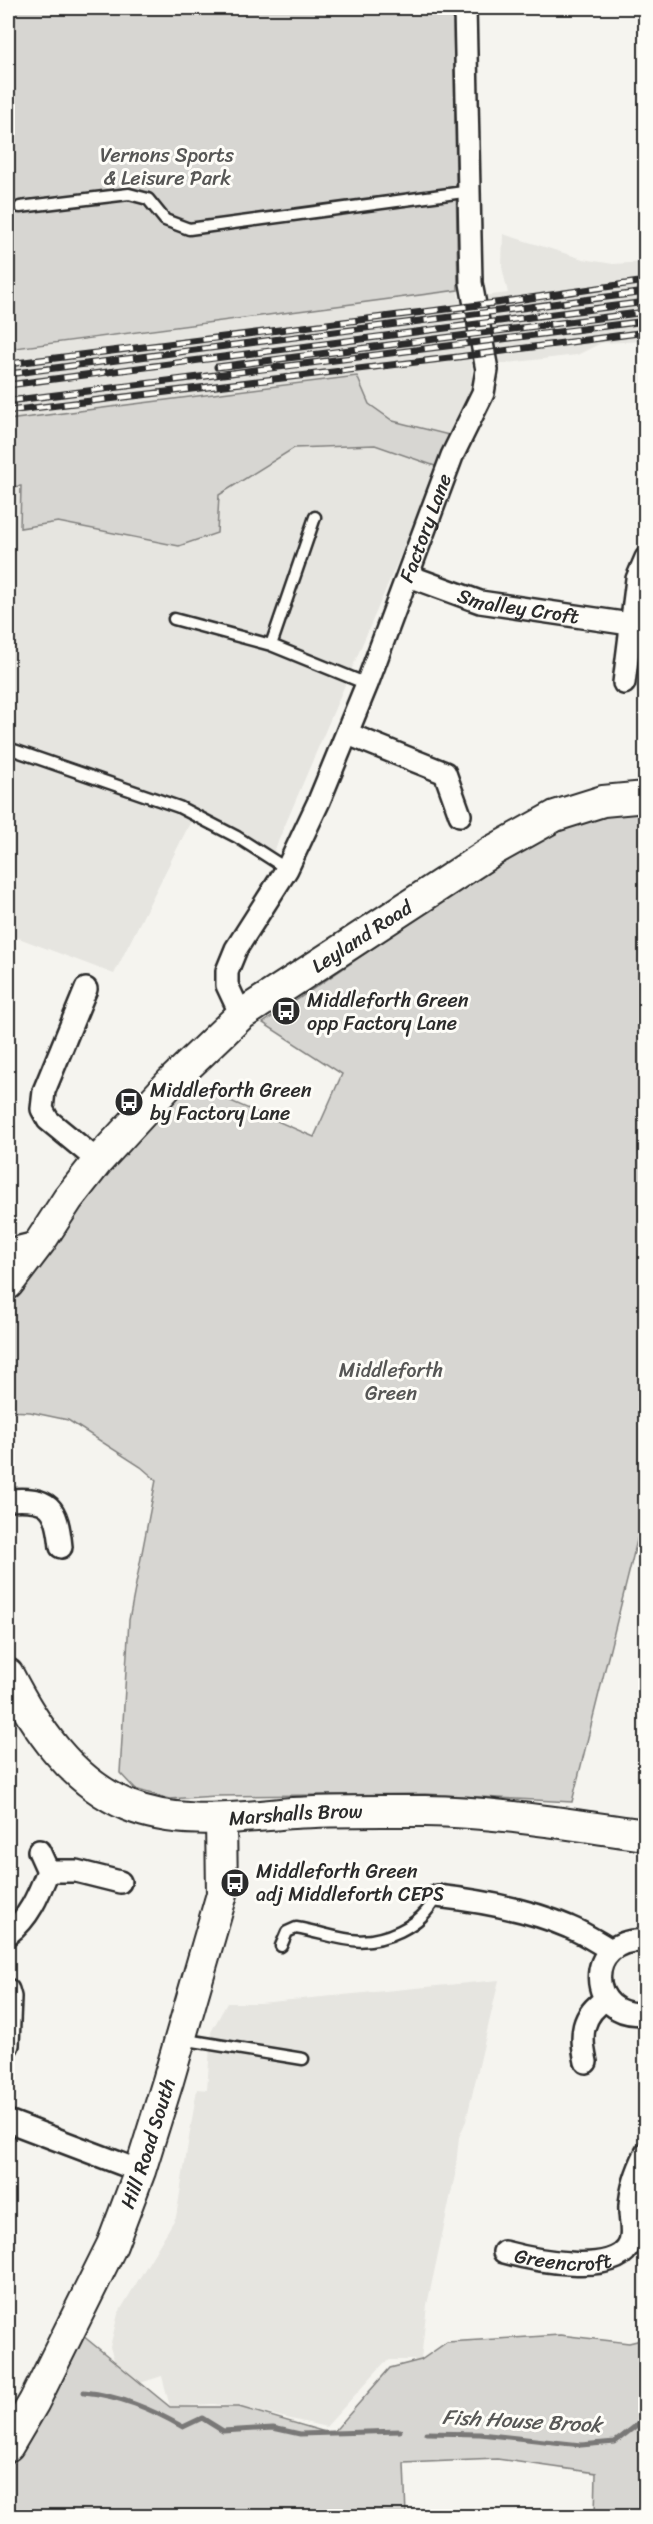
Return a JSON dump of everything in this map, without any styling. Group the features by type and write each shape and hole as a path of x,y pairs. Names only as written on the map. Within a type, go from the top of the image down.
{"street":[{"name":"Factory Lane","path":"241,1015 227,985 227,971 236,949 287,869 348,734 452,456 483,393 487,370 471,284 471,191 465,8"},
{"path":"624,683 637,579 645,558"},
{"name":"Smalley Croft","path":"409,576 480,602 630,624"},
{"path":"348,734 445,773 460,815"},
{"name":"Leyland Road","path":"8,1284 98,1161 171,1082 241,1015 494,850 555,816 603,801 645,797"},
{"path":"86,989 44,1091 42,1109 48,1120 98,1161"},
{"path":"8,1250 40,1242"},
{"path":"8,1500 30,1498 48,1505 59,1521 61,1547"},
{"name":"Marshalls Brow","path":"9,1681 62,1757 86,1781 140,1810 178,1817 220,1819 295,1813 426,1811 503,1816 645,1835"},
{"name":"Hill Road South","path":"8,2446 34,2402 112,2245 140,2171 181,2039 222,1894 220,1819"},
{"path":"8,1934 21,1924 36,1901 48,1871 39,1851"},
{"path":"48,1871 76,1871 120,1882"},
{"path":"436,1896 477,1900 549,1919 611,1950"},
{"path":"645,1941 633,1940 621,1943 611,1950 600,1968 599,1979 606,1999 614,2007 625,2013 645,2013"},
{"path":"8,1990 10,1997 8,2045"},
{"path":"586,2062 582,2042 591,2009 606,1999"},
{"path":"8,2121 140,2171"},
{"name":"Greencroft","path":"504,2252 557,2264 608,2259 624,2252 631,2242 629,2207 645,2152"}],"lane":[{"path":"20,207 129,194 148,199 165,220 189,229 471,191"},
{"path":"271,645 315,517"},
{"path":"174,619 271,645 367,684"},
{"path":"8,748 179,807 237,837 287,869"},
{"path":"281,1946 287,1932 296,1928 354,1941 383,1939 426,1915 436,1896"},
{"path":"181,2039 303,2059"}],"shaded area":[{"path":"503,234 583,259 613,264 645,262 645,341 601,343 577,355 472,367 472,387 449,435 438,467 274,851 193,817 114,974 8,934 8,349 458,290 459,299 508,293 502,267"},
{"path":"499,1980 466,2121 459,2137 455,2175 427,2305 421,2360 390,2360 384,2363 326,2427 238,2407 213,2404 170,2407 162,2376 140,2383 115,2363 110,2347 118,2314 176,2217 197,2089 207,2090 211,2032 227,2003 260,2003"}],"green space":[{"name":"Vernons Sports & Leisure Park","path":"8,8 453,8 458,290 8,349"},
{"path":"357,376 369,404 393,421 449,435 438,467 375,445 294,448 219,495 217,533 179,546 58,522 20,528 21,486 8,487 8,420"},
{"name":"Middleforth Green","path":"645,812 645,1508 572,1802 425,1794 216,1796 169,1799 135,1789 120,1773 129,1620 156,1480 141,1467 68,1420 30,1412 8,1411 8,1297 118,1157 189,1083 314,1137 342,1074 263,1023 481,875 561,829 610,815"},
{"path":"77,2331 170,2407 239,2407 332,2434 390,2368 421,2360 447,2342 560,2335 629,2343 645,2339 645,2516 595,2516 596,2473 497,2459 404,2463 406,2516 8,2516 8,2466"}],"waterway":[{"name":"Fish House Brook","path":"84,2392 135,2404 183,2427 202,2418 223,2431 273,2428 300,2434 400,2431"},
{"name":"Fish House Brook","path":"426,2433 480,2434 581,2445 615,2442 646,2418"}],"railway":[{"path":"8,364 503,302 646,281"},
{"path":"8,374 646,292"},
{"path":"8,385 646,302"},
{"path":"217,367 646,312"},
{"path":"8,401 646,321"},
{"path":"8,411 646,332"}],"place":[{"name":"Middleforth Green opp Factory Lane","path":"286,1011"},
{"name":"Middleforth Green by Factory Lane","path":"129,1102"},
{"name":"Middleforth Green adj Middleforth CEPS","path":"235,1883"}]}
